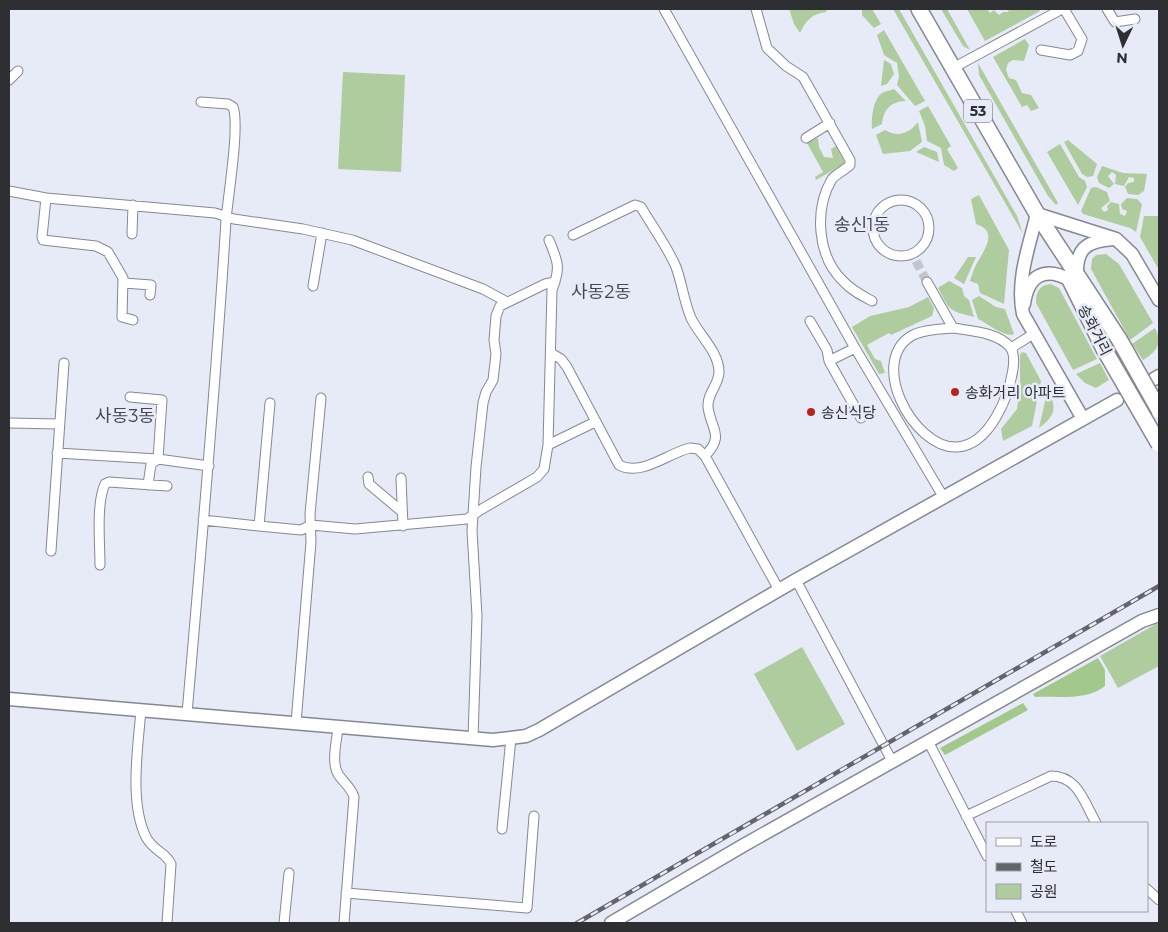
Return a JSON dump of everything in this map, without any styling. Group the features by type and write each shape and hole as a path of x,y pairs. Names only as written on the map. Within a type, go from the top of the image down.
{"main road":[{"name":"송화거리","path":"919,9 1073,278 1104,349 1159,444"},
{"name":"송화거리","path":"1073,278 1119,339 1159,410"}],"street":[{"path":"664,9 855,348 944,498"},
{"path":"756,9 767,48 786,66 803,76 850,160 850,164 833,177 824,198 820,217 821,235 831,266 847,285 872,301"},
{"path":"953,68 1063,9 1082,39 1078,51 1070,55 1041,50"},
{"path":"1108,9 1115,22 1135,19"},
{"path":"9,80 18,71"},
{"path":"187,714 209,466 235,113 233,107 228,104 201,102"},
{"path":"806,138 830,122"},
{"path":"9,191 46,198 133,205 226,216 234,219 322,233 352,240 483,288 507,302"},
{"path":"46,198 43,240 96,246 108,252 124,283 122,317 133,320"},
{"path":"907,201 918,206 925,214 929,226 927,237 914,257 889,253 880,246 874,236 873,225 877,214 890,202 907,201"},
{"path":"574,236 632,204 640,207 675,265 691,318 718,365 718,381 709,398 708,408 717,436 714,446 705,456"},
{"path":"132,234 133,205"},
{"path":"1083,419 1023,314 1020,299 1021,284 1037,214 1116,239 1132,254 1159,300"},
{"path":"314,286 322,233"},
{"path":"1023,314 1025,300 1035,278 1042,273 1051,272 1073,278 1083,248 1102,240 1116,239"},
{"path":"203,520 301,530 311,525 356,529 458,522 538,477 544,469 548,446 551,308 559,265 548,240"},
{"path":"815,274 831,266"},
{"path":"473,738 477,616 472,560 474,514 479,424 486,392 494,380 496,316 500,306 545,284 555,282"},
{"path":"927,282 952,328"},
{"path":"124,283 151,285 150,295"},
{"path":"810,321 827,350 829,361 861,418"},
{"path":"952,328 980,332 1002,340 1011,348 1013,364 1008,396 999,415 968,444 958,447 938,443 917,425 897,391 893,377 896,352 914,335 929,330 952,328"},
{"path":"1011,348 1035,333"},
{"path":"829,361 855,348"},
{"path":"551,353 561,359 566,366 620,465 626,469 639,469 690,448 698,449 705,456 779,590"},
{"path":"51,551 56,452 64,364"},
{"path":"130,396 162,400 158,459"},
{"path":"296,723 311,525 310,514 321,398"},
{"path":"9,699 493,740 526,736 796,580 1117,400"},
{"path":"259,526 270,403"},
{"path":"893,413 906,408"},
{"path":"548,446 595,422"},
{"path":"9,423 59,424"},
{"path":"56,452 158,459 209,466"},
{"path":"148,485 151,464 158,459"},
{"path":"368,477 369,484 401,511"},
{"path":"401,478 403,526"},
{"path":"100,565 100,520 105,484 108,482 167,486"},
{"path":"796,580 892,761"},
{"path":"611,923 892,761 1142,621 1159,615"},
{"path":"141,710 137,761 138,812 147,838 155,850 164,854 171,864 167,923"},
{"path":"338,727 335,764 337,773 352,790 354,797 344,923"},
{"path":"502,829 511,738"},
{"path":"928,741 986,854"},
{"path":"966,816 1051,776 1062,776 1072,782 1095,822"},
{"path":"346,893 527,908 534,816"},
{"path":"284,923 288,873"},
{"path":"1148,890 1159,900"}],"green space":[{"path":"789,9 827,9 826,12 810,18 800,33 794,24"},
{"path":"862,9 872,9 881,24 874,28 862,15"},
{"path":"893,9 899,9 1017,216 1023,234"},
{"path":"941,9 947,9 970,50 963,46"},
{"path":"967,9 987,9 990,13 994,10 999,15 1003,12 1008,12 1009,9 1039,9 1040,11 985,41"},
{"path":"884,30 925,101 915,106 897,85 899,76 897,63 884,55 877,35"},
{"path":"1025,39 1029,45 1024,61 1013,60 1008,63 1006,70 1009,78 1016,80 1022,93 1031,95 1039,108 1031,111 1027,105 1022,107 993,57"},
{"path":"884,60 891,64 894,74 887,84 881,86"},
{"path":"978,63 1058,203 1056,205 1048,196 979,75"},
{"path":"343,72 405,75 401,172 338,169"},
{"path":"894,89 906,101 892,104 884,114 882,124 872,129 872,115 876,100 882,93"},
{"path":"928,106 951,146 947,149 958,168 954,171 944,165 941,148 927,141 925,126 919,111"},
{"path":"918,122 922,142 910,151 883,154 876,135 885,130 895,134 903,133 911,129"},
{"path":"818,138 819,147 824,157 833,158 831,149 836,146 845,163 816,180 815,177 823,172 807,143"},
{"path":"1068,140 1097,164 1093,176 1087,177 1082,174 1064,142"},
{"path":"1060,144 1087,187 1078,205 1047,152"},
{"path":"924,147 937,152 939,162 916,152"},
{"path":"1102,166 1123,173 1147,174 1144,191 1138,195 1128,194 1125,187 1128,183 1134,182 1134,178 1129,177 1124,186 1115,184 1116,175 1112,172 1108,176 1114,184 1109,188 1099,183 1097,177"},
{"path":"1096,187 1107,192 1110,201 1101,208 1104,212 1108,210 1107,206 1111,202 1119,204 1120,214 1125,216 1127,211 1122,209 1121,204 1127,198 1137,199 1142,204 1136,232 1130,228 1083,214 1081,211 1091,188"},
{"path":"979,195 1009,250 1004,304 980,293 978,284 970,281 988,241 987,231 976,224 971,199"},
{"path":"1144,216 1159,216 1159,270 1140,237"},
{"path":"1106,254 1119,264 1153,323 1130,340 1091,269 1092,259 1096,255"},
{"path":"968,257 976,257 964,284 954,278"},
{"path":"949,281 962,288 964,296 969,300 974,317 959,313 948,306 938,288"},
{"path":"1051,284 1059,288 1097,359 1073,370 1036,303 1039,290"},
{"path":"979,296 996,307 1005,309 1014,334 1010,335 1001,332 978,319 972,300"},
{"path":"928,297 934,308 932,316 891,335 889,333 867,345 875,359 881,361 885,373 879,374 852,327 870,316 909,307"},
{"path":"1155,328 1158,338 1157,347 1143,360 1132,344"},
{"path":"1022,352 1026,353 1041,381 1032,426 1003,441 1001,429 1017,409 1020,389 1020,355"},
{"path":"1100,363 1109,380 1096,388 1085,383 1076,374"},
{"path":"1048,388 1053,406 1052,415 1039,428"},
{"path":"1159,624 1159,666 1118,688 1100,656"},
{"path":"802,647 845,724 797,751 754,674"},
{"path":"1098,658 1105,670 1105,686 1098,691 1072,697 1035,697 1033,694"},
{"path":"1023,703 1028,710 945,755 940,748"}],"tunnel":[{"path":"916,261 927,282"}],"railway":[{"path":"577,923 1159,586"}],"place":[{"name":"송화거리 아파트","path":"955,392"},
{"name":"송신식당","path":"811,412"}],"district":[{"name":"송신1동","path":"862,225"},
{"name":"사동2동","path":"601,292"},
{"name":"사동3동","path":"125,416"}]}
